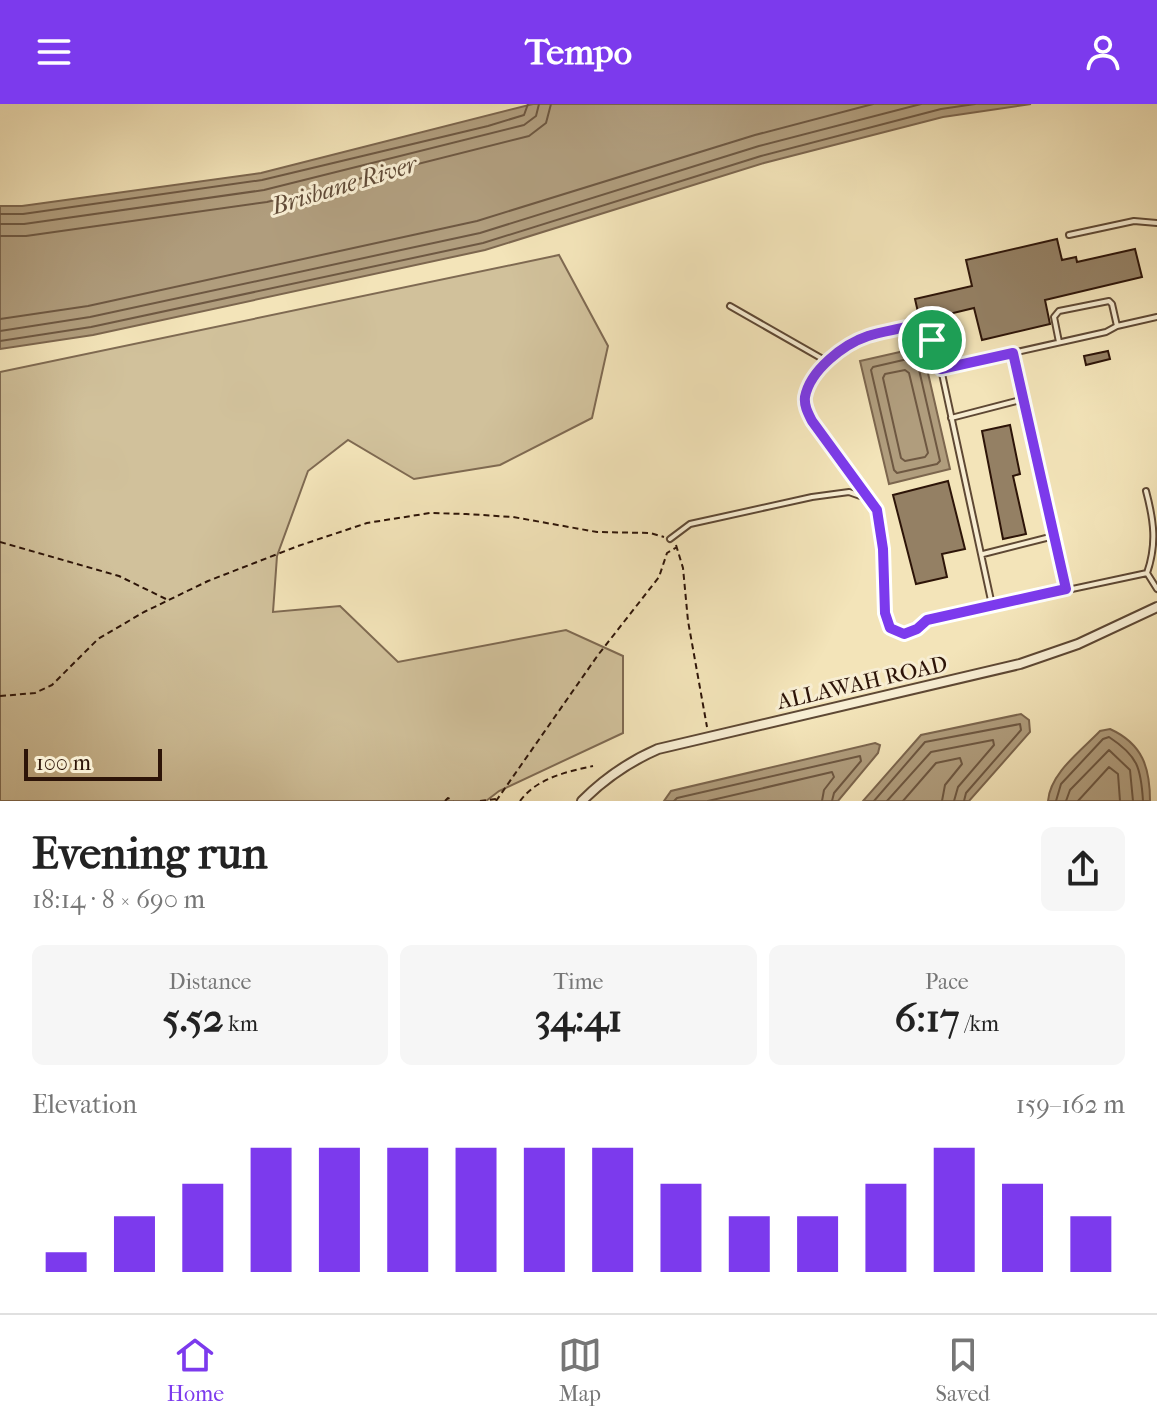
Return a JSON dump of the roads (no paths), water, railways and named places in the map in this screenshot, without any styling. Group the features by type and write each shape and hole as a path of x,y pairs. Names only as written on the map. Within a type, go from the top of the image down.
{"street":[{"name":"ALLAWAH ROAD","path":"582,801 631,761 658,749 1020,664 1078,644 1157,607"}],"lane":[{"path":"1069,235 1134,221 1157,223"},
{"path":"1059,342 1054,317 1059,311 1109,301 1117,326"},
{"path":"730,306 828,362"},
{"path":"941,369 1106,332 1117,326 1157,317"},
{"path":"992,605 932,340 924,328 906,327 866,336 817,373 805,395 806,409 877,510 883,549 885,613 890,628 904,634 917,629 927,620 1147,573"},
{"path":"1013,353 1066,589"},
{"path":"951,418 1024,399"},
{"path":"1146,491 1155,538 1147,573"},
{"path":"670,539 690,524 812,497 849,492 866,498"},
{"path":"982,554 1054,536"},
{"path":"1147,573 1157,589"}],"water":[{"name":"Brisbane River","path":"533,104 1031,104 943,117 764,163 485,250 93,335 0,349 0,206 22,206 261,173"},
{"path":"922,347 950,469 889,484 860,361"},
{"path":"1021,714 1029,720 1030,732 969,801 863,801 921,735"},
{"path":"1110,729 1130,742 1142,758 1150,801 1048,801 1054,781 1068,763 1100,731"},
{"path":"875,743 880,745 878,753 838,801 664,801 671,791"}]}
